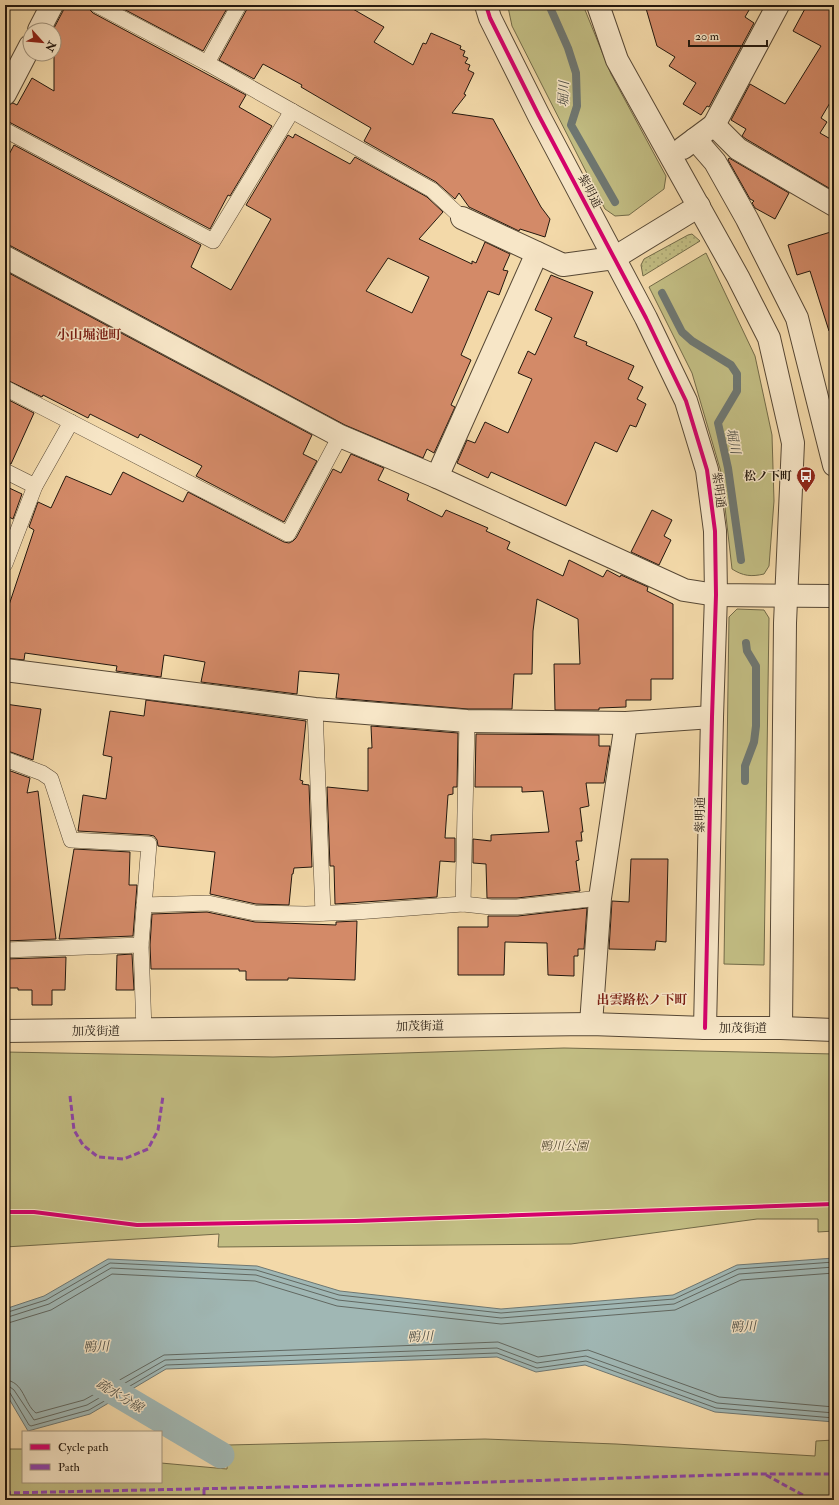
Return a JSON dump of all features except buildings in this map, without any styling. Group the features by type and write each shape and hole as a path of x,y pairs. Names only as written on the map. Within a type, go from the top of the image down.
{"street":[{"path":"42,22 52,5"},
{"name":"紫明通","path":"486,5 490,18 632,291 686,401 707,470 715,531 716,595 705,1028"},
{"path":"598,5 617,60 738,277 768,338 793,443 785,623 781,1028"},
{"path":"671,157 714,125 778,5"},
{"path":"5,94 22,61"},
{"path":"714,125 738,149 834,205"},
{"path":"695,139 715,162 747,220 797,318 834,465"},
{"path":"462,218 563,265 614,258 699,206"},
{"path":"436,477 537,253"},
{"path":"5,257 340,436 436,477 684,590 716,595 834,596"},
{"path":"5,670 315,709 466,721 626,723 712,717"},
{"path":"591,1024 600,898 626,723"},
{"name":"加茂街道","path":"5,1031 591,1024 834,1030"}],"lane":[{"path":"97,5 207,63 432,190 462,218"},
{"path":"207,63 238,5"},
{"path":"5,130 214,241 292,111"},
{"path":"5,388 288,534 340,436"},
{"path":"5,564 35,486 71,422"},
{"path":"5,471 35,486"},
{"path":"315,709 323,914"},
{"path":"463,904 466,721"},
{"path":"5,759 42,773 51,779 71,840 149,844 142,945 144,1030"},
{"path":"144,905 208,903 255,914 323,914 463,904 491,907 517,907 600,898"},
{"path":"5,950 142,945"}],"green space":[{"path":"510,5 583,5 611,74 666,176 664,189 629,215 615,216 605,209 512,26 508,7"},
{"path":"692,234 700,241 643,276 641,265 644,259"},
{"path":"706,253 755,356 772,435 774,501 769,566 764,574 759,575 751,576 732,569 721,472 692,373 649,287"},
{"path":"737,609 764,610 769,618 764,965 724,964 729,617"},
{"name":"鴨川公園","path":"564,1048 834,1054 834,1231 818,1232 818,1219 757,1219 571,1244 218,1247 219,1234 5,1247 5,1052 273,1057"},
{"path":"485,1439 616,1444 815,1456 816,1441 834,1440 834,1500 5,1500 5,1449 22,1449 22,1483 162,1483 162,1463 227,1469 228,1445"}],"water":[{"name":"鴨川","path":"834,1258 834,1422 715,1412 585,1365 536,1372 497,1357 166,1369 90,1414 28,1431 5,1392 5,1309 44,1296 108,1259 257,1266 340,1291 501,1309 673,1295 737,1265"}],"waterway":[{"name":"堀川","path":"549,5 568,48 576,73 577,106 571,125 615,202"},
{"name":"堀川","path":"662,293 682,332 692,341 731,365 737,374 737,391 718,423 728,468 741,560"},
{"name":"堀川","path":"745,781 745,766 754,742 756,726 756,666 747,651 746,643"},
{"name":"疏水分線","path":"89,1377 221,1455"}],"marked path":[{"path":"70,1096 74,1130 83,1145 98,1157 124,1159 148,1149 158,1130 163,1096"},
{"path":"5,1493 424,1484 751,1474 834,1474"},
{"path":"766,1475 812,1500"},
{"path":"204,1489 204,1498"}],"cycle path":[{"path":"486,5 490,18 539,116 646,318 686,401 707,470 715,531 716,595 705,1028"},
{"path":"5,1212 34,1212 137,1225 355,1221 834,1204"}],"place":[{"name":"松ノ下町","path":"806,493"}],"district":[{"name":"小山堀池町","path":"89,334"},
{"name":"出雲路松ノ下町","path":"642,999"}]}
